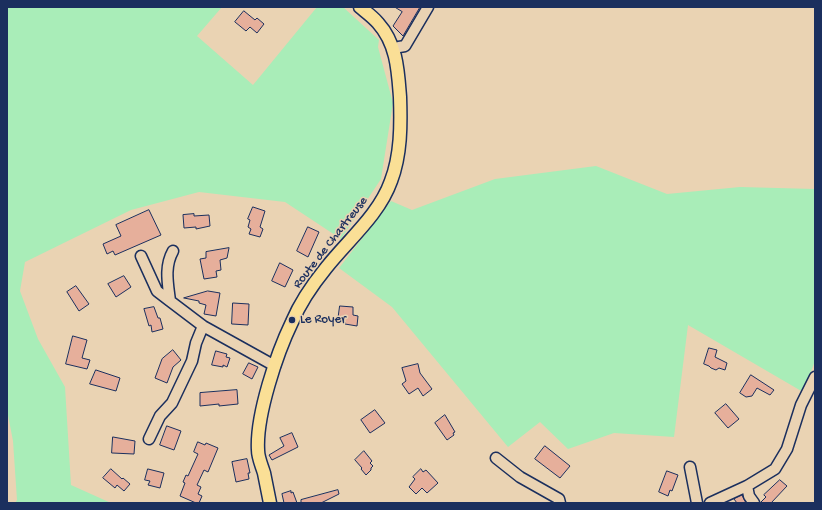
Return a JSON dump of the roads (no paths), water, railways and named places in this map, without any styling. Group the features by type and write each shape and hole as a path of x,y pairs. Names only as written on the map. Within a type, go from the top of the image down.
{"main road":[{"name":"Route de Chartreuse","path":"270,503 258,451 258,433 268,388 292,320 326,268 374,212 391,182 397,161 400,114 398,72 394,50 379,24 360,7"}],"street":[{"path":"394,50 405,46 428,7"},
{"path":"170,301 167,278 168,261 172,252"},
{"path":"141,256 156,290 203,326 275,366"},
{"path":"149,439 160,416 172,403 192,361 196,343 203,326"},
{"path":"710,503 747,486 775,469 787,449 802,405 815,377"},
{"path":"496,458 520,477 559,499 560,503"},
{"path":"690,467 697,503"},
{"path":"747,486 749,496 754,503"}],"place":[{"name":"Le Royer","path":"292,320"}]}
